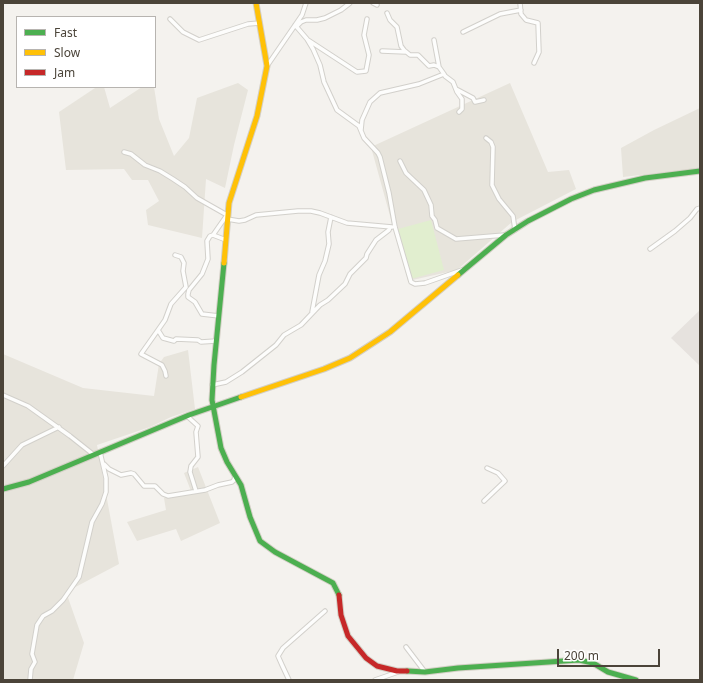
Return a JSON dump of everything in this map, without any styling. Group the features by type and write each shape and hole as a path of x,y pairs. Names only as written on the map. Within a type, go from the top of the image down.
{"street":[{"path":"256,3 267,66 257,116 241,167 232,189 227,217 212,385 213,407 221,448 227,462 241,485 250,517 260,541 275,552 333,582 339,594 341,615 352,642 366,658 377,666 398,672 425,672 458,668 579,660 593,663 608,672 636,680"},
{"path":"267,66 296,25 302,15 306,3"},
{"path":"296,25 306,20 326,18 350,3"},
{"path":"373,3 377,5"},
{"path":"520,3 521,14 526,20 538,23 539,52 534,63"},
{"path":"463,32 500,14 521,10"},
{"path":"387,13 390,20 396,27 401,46 406,52 410,55 418,55 430,66 434,65 439,67"},
{"path":"170,19 183,32 199,40 248,24 260,23"},
{"path":"307,39 357,72 366,71 369,55 364,35 367,19"},
{"path":"296,25 307,39 316,56 324,82 335,106 340,112 356,123 364,138 380,157 389,193 395,227 410,278 413,283 428,282 465,270"},
{"path":"434,40 439,67 453,82 463,103 462,109 459,112"},
{"path":"382,52 406,52"},
{"path":"361,131 362,120 370,102 380,93 420,84 444,74"},
{"path":"456,90 473,98 475,102 484,100"},
{"path":"486,138 491,142 493,147 492,185 499,199 513,216 515,230"},
{"path":"124,152 131,154 145,166 173,179 197,198 227,217 239,221 256,215 298,211 320,213 347,223 395,227"},
{"path":"400,161 406,173 424,190 431,205 432,216 435,220 437,228 456,239 506,235"},
{"path":"3,489 29,482 186,416 324,368 358,353 390,332 506,235 549,209 594,190 645,178 700,171"},
{"path":"650,249 690,218 697,209 700,208"},
{"path":"219,316 202,314 195,302 188,297 188,294 189,290 202,274 208,259 207,241 227,217"},
{"path":"312,312 319,275 325,261 329,244 328,232 331,217"},
{"path":"212,385 226,382 242,372 276,345 284,335 301,325 312,312 328,300 345,284 350,274 366,258 376,240 389,230 390,227"},
{"path":"213,235 226,240"},
{"path":"166,376 166,371 162,365 141,354 165,320 171,304 186,287 183,272 184,263 181,257 175,254"},
{"path":"158,330 163,338 174,341 176,339 198,340 201,342 216,341"},
{"path":"3,395 28,406 59,427 94,455"},
{"path":"186,416 198,426 196,432 198,457 191,466 190,472 196,491"},
{"path":"3,466 22,445 59,427"},
{"path":"30,680 31,669 35,662 32,654 37,624 43,616 52,610 62,600 81,572 83,555 92,522 102,504 106,492 107,486 100,452"},
{"path":"103,463 121,475 131,473 134,474 144,486 155,486 166,495 172,496 228,483 234,480 236,476"},
{"path":"484,501 505,481 498,473 487,468"},
{"path":"289,680 278,656 283,648 325,611"},
{"path":"406,647 425,672"},
{"path":"375,680 398,672"}],"shaded area":[{"path":"238,83 248,90 225,188 206,179 202,238 148,225 146,210 159,201 148,180 132,180 124,169 66,170 59,112 95,88 104,88 110,108 140,88 154,88 159,119 174,156 189,138 197,98"},
{"path":"510,83 548,172 569,170 576,189 512,222 457,270 408,281 371,147"},
{"path":"700,108 700,168 623,177 621,148"},
{"path":"700,310 700,366 671,338"},
{"path":"188,350 195,409 171,417 150,427 97,445 119,564 66,592 84,643 73,680 3,680 3,354 83,388 154,396 159,364 164,357"},
{"path":"198,467 220,523 181,541 176,529 137,541 127,522 166,510 164,498 191,491 184,473"}],"green space":[{"path":"431,220 444,270 411,279 398,229"}],"traffic: fast":[{"path":"458,275 506,235 528,221 571,199 594,190 645,178 700,171"},
{"path":"224,263 212,400 221,448 227,462 241,485 250,517 260,541 275,552 333,583 339,595"},
{"path":"3,489 29,482 189,415 241,397"},
{"path":"407,671 425,672 458,668 579,660 593,663 608,672 636,680"}],"traffic: slow":[{"path":"224,263 229,203 257,116 267,66 256,3"},
{"path":"241,397 324,369 350,358 390,332 458,275"}],"traffic: jam":[{"path":"339,595 341,615 348,636 366,658 377,666 397,671 407,671"}]}
